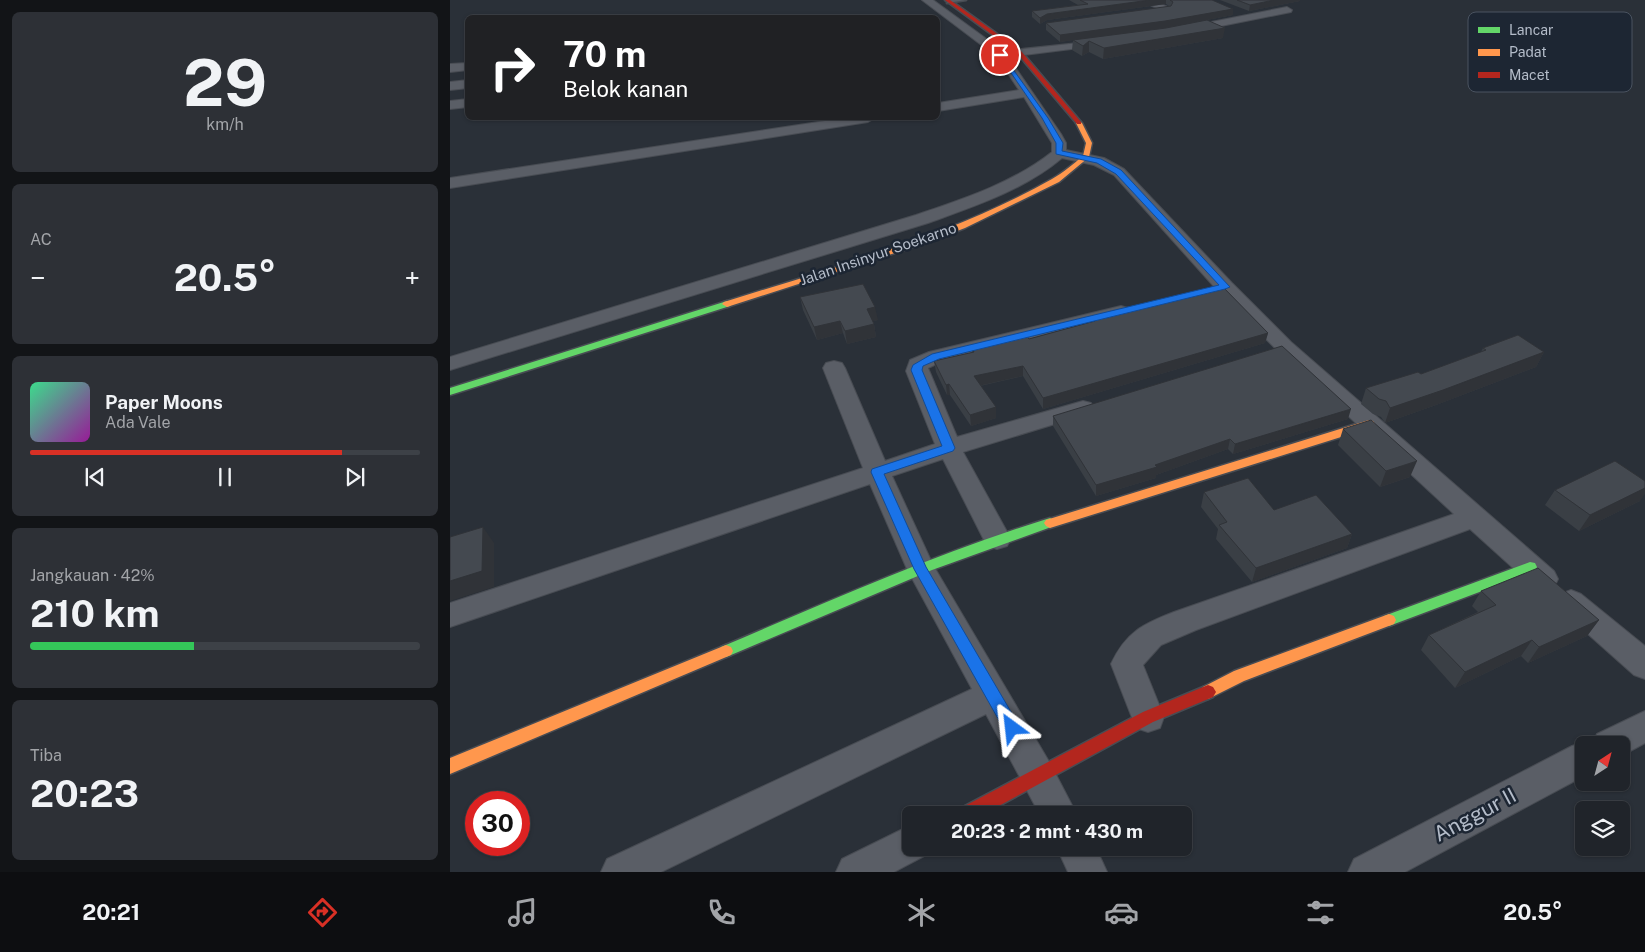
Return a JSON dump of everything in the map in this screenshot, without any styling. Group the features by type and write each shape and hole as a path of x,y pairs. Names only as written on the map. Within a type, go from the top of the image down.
{"street":[{"path":"927,0 976,35 1012,56 1102,45 1114,41"},
{"path":"1144,0 1207,26"},
{"path":"948,1 1056,93 1085,132 1089,142 1086,158"},
{"path":"1173,32 1287,9 1272,2"},
{"path":"1143,13 1166,10"},
{"path":"1233,10 1251,17"},
{"path":"1012,56 1027,93 1059,143 1059,152 1086,158 1107,165 1119,172 1215,289 1275,349 1368,424 1530,567 1645,665"},
{"path":"450,68 465,66"},
{"path":"450,86 465,84"},
{"path":"940,107 1027,93"},
{"path":"450,105 465,103"},
{"path":"450,183 855,120"},
{"name":"Jalan Insinyur Soekarno","path":"450,364 965,204 1006,186 1050,161 1059,152"},
{"name":"Jalan Insinyur Soekarno","path":"451,392 923,241 962,226 1030,194 1056,180 1086,158"},
{"path":"902,225 923,241"},
{"path":"997,539 949,448 917,370 918,365 936,356 1138,308"},
{"path":"450,368 451,392"},
{"path":"834,368 877,472 921,569 1054,806"},
{"path":"450,615 949,448 1107,400"},
{"path":"450,766 997,539 1368,424"},
{"path":"1148,717 1127,664 1136,647 1150,636 1185,621 1474,518"},
{"path":"982,806 1148,717 1192,700 1239,676 1530,567"},
{"path":"620,872 993,695"},
{"path":"1626,736 1645,726"},
{"name":"Anggur II","path":"1367,872 1575,763"},
{"path":"855,872 902,848"},
{"path":"1080,856 1088,872"}],"lane":[{"path":"948,1 962,0"}],"building":[{"path":"1080,0 1150,0 1047,14 1040,18 1032,11 1088,4"},
{"path":"1170,0 1212,0 1233,9 1165,21 1060,35 1046,23 1171,6 1173,2"},
{"path":"1237,0 1274,0 1250,5"},
{"path":"1207,20 1225,28 1104,48 1089,41 1083,46 1073,40 1166,28"},
{"path":"863,284 875,307 867,309 874,324 845,331 840,321 814,327 800,297"},
{"path":"1222,286 1268,333 1043,398 1023,366 974,376 996,407 970,415 949,384 946,385 934,361 974,352 972,348 1027,336 1029,339 1095,321 1091,317"},
{"path":"1518,335 1544,352 1390,408 1386,401 1379,399 1366,388 1418,372 1421,374 1486,350 1483,348"},
{"path":"1282,346 1351,409 1235,444 1230,439 1155,465 1157,467 1096,485 1053,416"},
{"path":"1371,420 1417,461 1386,471 1343,429"},
{"path":"1615,461 1645,481 1645,488 1590,515 1555,490"},
{"path":"1248,478 1274,510 1316,495 1352,534 1256,568 1219,525 1227,522 1204,492"},
{"path":"483,527 482,571 450,581 450,537"},
{"path":"1538,568 1599,620 1539,647 1532,640 1465,672 1429,635 1496,605 1481,591"}],"traffic: fast":[{"path":"450,392 727,304"},
{"path":"726,651 927,567 1009,536 1050,523"},
{"path":"1389,620 1530,567"}],"traffic: slow":[{"path":"727,304 923,241 962,226 1056,180 1086,157 1089,143 1079,123"},
{"path":"1050,523 1369,424"},
{"path":"1208,692 1239,676 1389,620"},
{"path":"450,766 726,651"}],"traffic: jam":[{"path":"947,0 1019,52 1079,123"},
{"path":"982,806 1148,717 1208,692"}],"route":[{"path":"1000,55 1045,118 1059,143 1059,152 1099,161 1119,172 1225,287 936,356 918,365 917,370 949,448 877,472 921,569 1012,728"}]}
